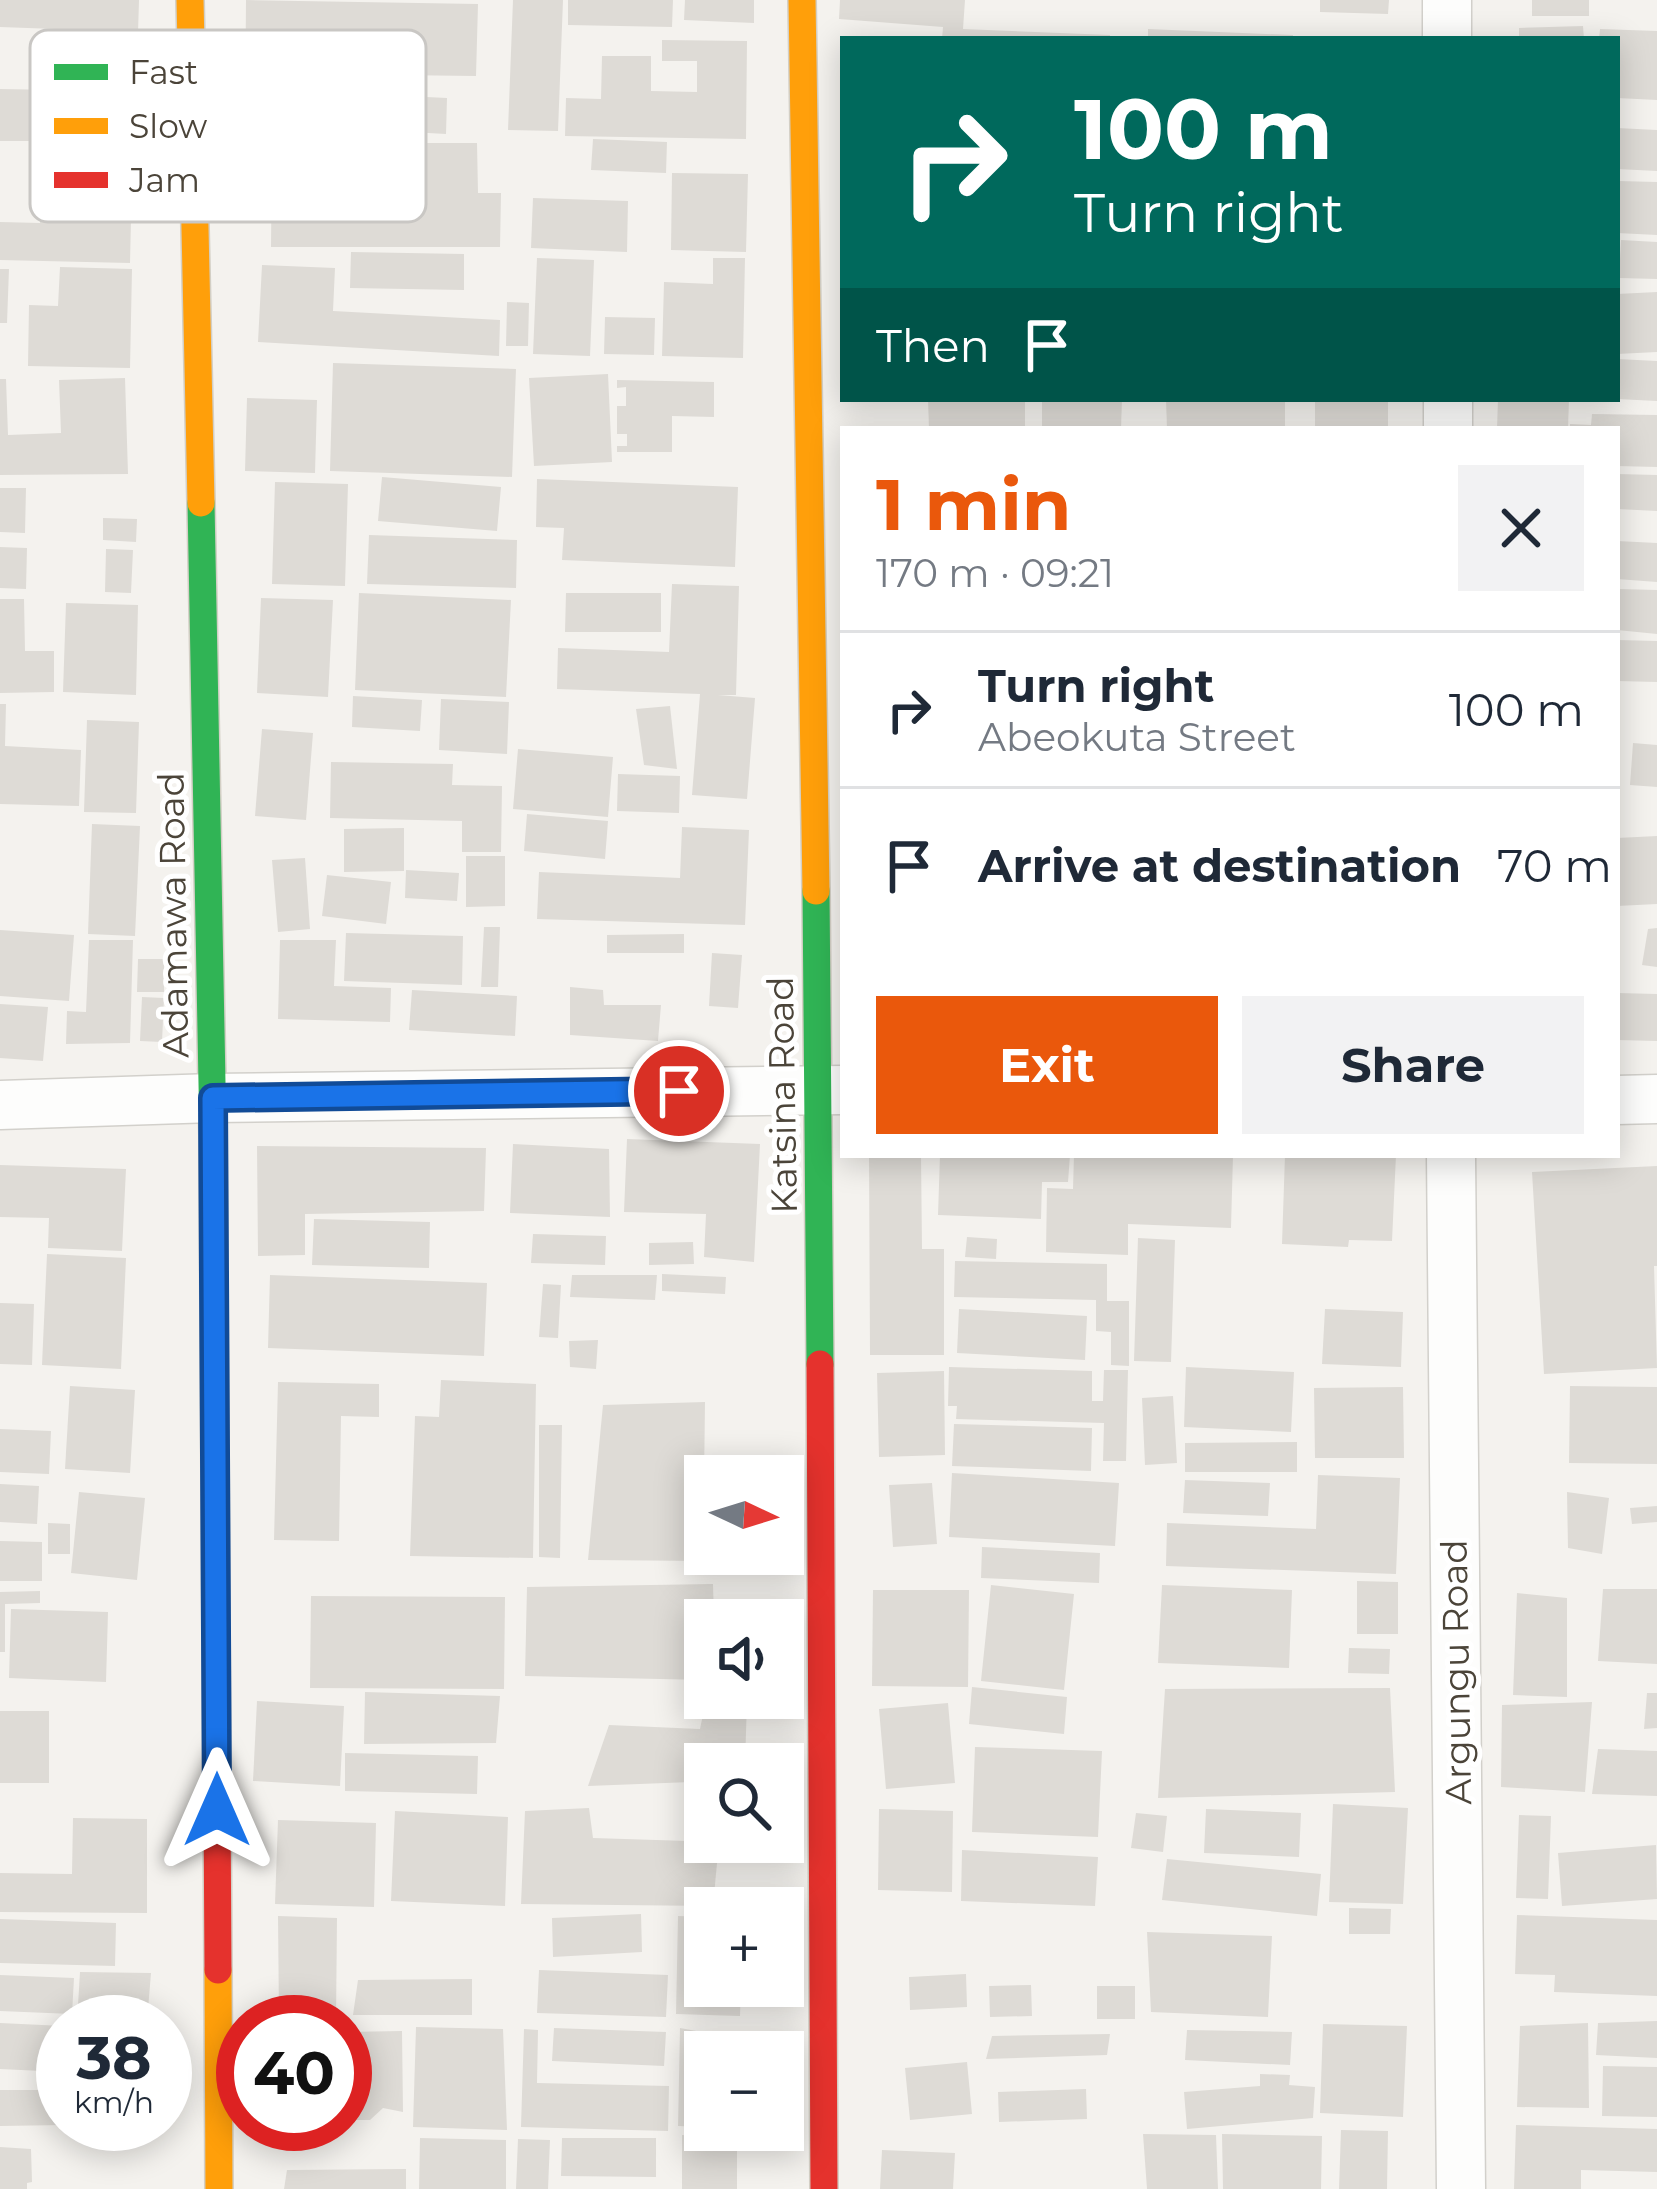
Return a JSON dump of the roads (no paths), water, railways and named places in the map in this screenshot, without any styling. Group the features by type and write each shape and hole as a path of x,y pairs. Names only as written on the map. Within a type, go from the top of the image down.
{"street":[{"name":"Adamawa Road","path":"190,0 191,30"},
{"name":"Katsina Road","path":"802,0 831,1089 824,2189"},
{"path":"1447,0 1447,36"},
{"name":"Adamawa Road","path":"195,222 213,1098 218,2189"},
{"path":"0,1105 831,1089"},
{"path":"1620,1100 1657,1099"},
{"name":"Argungu Road","path":"1451,1158 1461,2189"}]}
